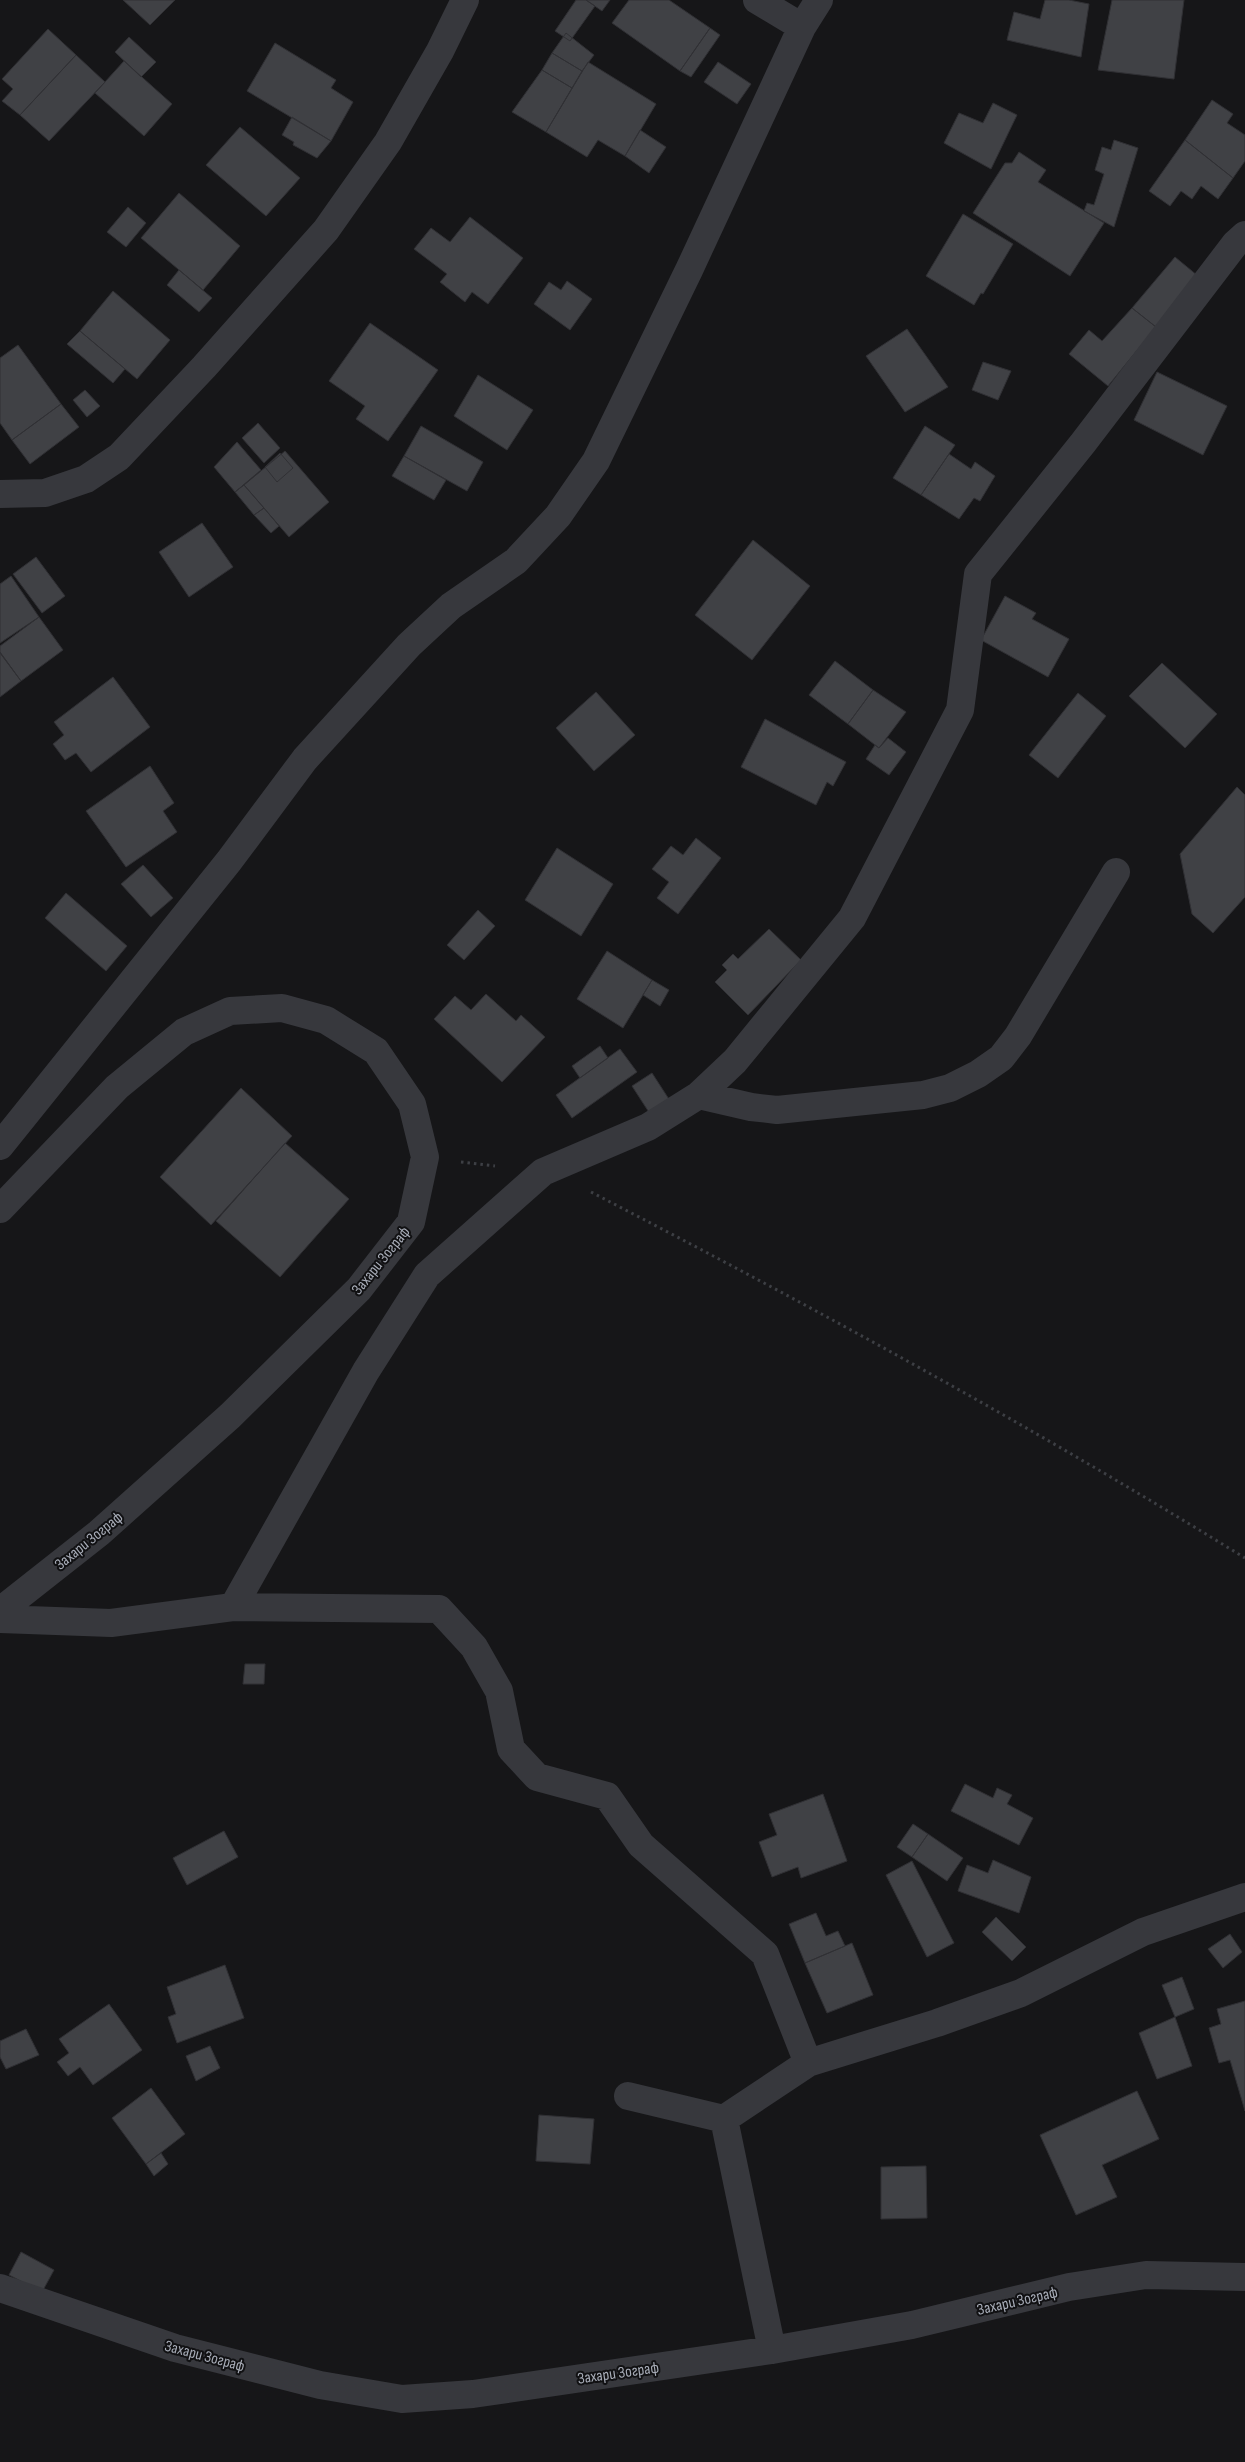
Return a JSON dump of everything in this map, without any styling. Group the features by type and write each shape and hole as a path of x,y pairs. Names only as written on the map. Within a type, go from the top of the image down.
{"street":[{"path":"0,493 45,492 86,479 119,457 204,367 326,230 388,142 440,51 465,0"},
{"path":"757,0 802,27"},
{"path":"0,1146 223,868 305,759 409,645 451,606 516,561 558,516 596,461 689,270 802,27 819,0"},
{"path":"233,1607 366,1371 427,1275 543,1172 648,1127 699,1095 735,1061 852,918 960,710 978,574 1083,443 1235,244 1245,235"},
{"path":"699,1095 751,1107 778,1110 924,1094 950,1088 978,1074 1001,1058 1018,1036 1116,872"},
{"name":"Захари Зограф","path":"0,1209 117,1087 184,1032 230,1011 282,1008 317,1017 326,1020 376,1051 412,1104 425,1157 411,1222 359,1289 230,1416 99,1533 0,1611"},
{"path":"0,1619 112,1623 233,1607 439,1609 474,1648 499,1691 511,1749 537,1777 607,1796 641,1845 765,1954 808,2063"},
{"path":"628,2096 724,2119 808,2063 937,2023 1021,1993 1143,1932 1245,1897"},
{"path":"724,2119 772,2350"},
{"name":"Захари Зограф","path":"0,2288 175,2348 320,2385 402,2398 473,2394 772,2350 912,2325 1069,2287 1146,2275 1245,2276"}],"path":[{"path":"425,1157 543,1172 576,1184 771,1285 1142,1494 1245,1558"}],"building":[{"path":"123,0 175,0 150,25"},
{"path":"576,0 586,0 595,6 570,41 555,31"},
{"path":"586,0 610,0 602,11"},
{"path":"629,0 669,0 710,28 680,71 612,23"},
{"path":"1045,0 1069,0 1089,4 1081,57 1007,40 1014,12 1040,19"},
{"path":"1112,0 1184,0 1174,79 1098,70"},
{"path":"710,28 720,35 691,77 680,71"},
{"path":"48,29 76,55 20,115 2,101 13,89 2,79"},
{"path":"566,33 594,55 582,71 552,53"},
{"path":"129,37 156,62 141,77 115,52"},
{"path":"275,43 336,80 331,88 353,102 331,141 247,91"},
{"path":"552,53 582,71 572,88 542,70"},
{"path":"76,55 105,82 49,141 20,115"},
{"path":"124,61 172,104 144,136 95,93"},
{"path":"588,62 656,104 625,156 598,140 587,157 546,132"},
{"path":"718,62 751,84 737,104 704,82"},
{"path":"542,70 572,88 546,132 512,112"},
{"path":"1212,100 1233,114 1227,123 1245,135 1245,161 1233,178 1185,140"},
{"path":"993,103 1017,115 991,169 944,143 959,113 983,123"},
{"path":"292,117 331,141 317,158 293,145 294,142 282,135"},
{"path":"240,127 300,178 266,216 206,165"},
{"path":"640,130 666,147 649,173 625,156"},
{"path":"1114,140 1138,148 1114,227 1084,211 1087,203 1094,205 1104,174 1095,170 1102,147 1111,150"},
{"path":"1185,140 1233,178 1218,199 1201,186 1192,199 1181,191 1170,206 1149,191"},
{"path":"1019,152 1046,170 1038,182 1104,223 1070,276 973,213 1005,163 1012,163"},
{"path":"179,193 240,246 203,290 141,238"},
{"path":"128,207 146,223 126,247 107,232"},
{"path":"963,214 1013,244 983,294 981,293 974,305 926,276"},
{"path":"470,217 523,258 488,304 472,292 465,302 440,282 447,274 414,249 431,228 450,242"},
{"path":"1175,257 1198,276 1156,327 1132,308"},
{"path":"179,270 212,298 199,312 167,285"},
{"path":"567,281 592,299 570,330 534,304 549,282 561,290"},
{"path":"113,291 170,340 137,379 80,331"},
{"path":"1132,308 1156,327 1108,386 1069,354 1089,330 1102,341"},
{"path":"370,323 438,370 388,441 356,419 365,406 329,381"},
{"path":"907,329 948,387 905,412 866,356"},
{"path":"80,331 125,369 113,383 67,344"},
{"path":"18,345 61,404 12,440 0,423 0,358"},
{"path":"983,362 1011,371 998,400 972,390"},
{"path":"1157,372 1227,406 1203,455 1134,420"},
{"path":"478,375 533,410 507,450 454,416"},
{"path":"85,390 100,406 87,417 73,400"},
{"path":"61,404 79,427 30,464 12,440"},
{"path":"258,423 280,448 264,463 242,438"},
{"path":"421,426 483,462 467,491 404,456"},
{"path":"925,426 955,445 921,495 893,478"},
{"path":"237,442 261,470 235,492 214,467"},
{"path":"285,451 329,502 289,537 244,485"},
{"path":"280,453 293,468 277,482 265,467"},
{"path":"949,454 971,469 975,462 995,476 980,501 974,498 959,519 921,495"},
{"path":"404,456 446,480 434,500 392,476"},
{"path":"244,485 264,508 254,515 235,492"},
{"path":"264,508 279,526 271,533 254,515"},
{"path":"202,523 233,567 189,597 159,552"},
{"path":"753,540 810,586 752,660 695,615"},
{"path":"36,557 65,596 42,613 13,574"},
{"path":"11,576 39,617 0,643 0,584"},
{"path":"1005,596 1036,613 1032,619 1069,639 1048,677 981,640"},
{"path":"39,617 63,650 21,681 0,652 0,646"},
{"path":"0,653 21,681 0,697"},
{"path":"835,661 873,690 848,724 809,695"},
{"path":"1162,663 1217,714 1185,748 1129,696"},
{"path":"113,677 150,727 91,772 76,753 65,760 53,744 64,735 54,722"},
{"path":"873,690 906,712 879,748 848,724"},
{"path":"596,692 635,735 594,771 556,728"},
{"path":"1078,693 1106,716 1058,778 1029,755"},
{"path":"765,719 846,762 833,786 827,782 816,805 741,767"},
{"path":"888,738 906,752 889,775 866,759 875,745 879,748"},
{"path":"150,766 174,803 163,811 177,832 126,867 86,811"},
{"path":"1237,787 1245,795 1245,897 1213,933 1192,914 1180,854"},
{"path":"696,838 721,858 678,914 657,898 669,882 652,869 671,846 683,855"},
{"path":"557,848 613,884 581,936 525,900"},
{"path":"143,865 173,898 151,917 121,884"},
{"path":"66,893 127,946 106,971 45,918"},
{"path":"478,910 495,926 464,960 447,945"},
{"path":"769,929 801,960 748,1015 715,982 727,970 722,965 733,954 738,959"},
{"path":"607,951 652,980 623,1028 577,999"},
{"path":"652,980 669,990 660,1006 643,995"},
{"path":"486,994 516,1021 521,1015 545,1037 502,1082 434,1019 455,996 471,1010"},
{"path":"600,1046 608,1058 580,1078 572,1066"},
{"path":"620,1049 637,1072 572,1118 556,1095"},
{"path":"652,1073 674,1107 654,1120 632,1086"},
{"path":"241,1088 292,1136 211,1225 160,1177"},
{"path":"285,1143 349,1199 280,1277 216,1221"},
{"path":"245,1664 265,1664 264,1684 243,1684"},
{"path":"965,1784 993,1798 997,1788 1012,1795 1007,1804 1033,1818 1019,1845 951,1811"},
{"path":"823,1794 847,1861 801,1878 798,1867 772,1877 759,1842 777,1835 769,1814"},
{"path":"913,1824 928,1834 912,1857 897,1847"},
{"path":"224,1831 238,1857 187,1885 173,1858"},
{"path":"928,1834 963,1858 947,1881 912,1857"},
{"path":"993,1860 1031,1877 1019,1913 958,1891 967,1865 988,1873"},
{"path":"912,1861 954,1943 927,1957 886,1875"},
{"path":"816,1913 826,1936 838,1931 845,1946 805,1963 789,1924"},
{"path":"996,1917 1026,1947 1012,1961 982,1932"},
{"path":"1230,1934 1242,1952 1223,1968 1208,1949"},
{"path":"852,1943 873,1995 827,2013 805,1963"},
{"path":"225,1965 244,2018 177,2043 168,2017 176,2014 167,1987"},
{"path":"1182,1977 1194,2009 1175,2017 1162,1985"},
{"path":"1245,2001 1245,2111 1230,2060 1219,2063 1209,2028 1221,2024 1217,2009"},
{"path":"109,2004 142,2050 93,2085 80,2067 68,2076 57,2062 69,2053 59,2039"},
{"path":"1175,2017 1192,2066 1157,2079 1139,2033"},
{"path":"26,2029 39,2055 6,2069 0,2057 0,2041"},
{"path":"210,2046 220,2068 196,2081 186,2056"},
{"path":"151,2088 185,2134 146,2164 112,2118"},
{"path":"1137,2091 1159,2139 1102,2165 1117,2197 1076,2215 1040,2135"},
{"path":"539,2115 594,2119 590,2164 536,2161"},
{"path":"161,2153 168,2164 154,2176 146,2164"},
{"path":"926,2166 927,2218 881,2219 881,2167"},
{"path":"21,2252 54,2270 42,2292 9,2275"}]}
